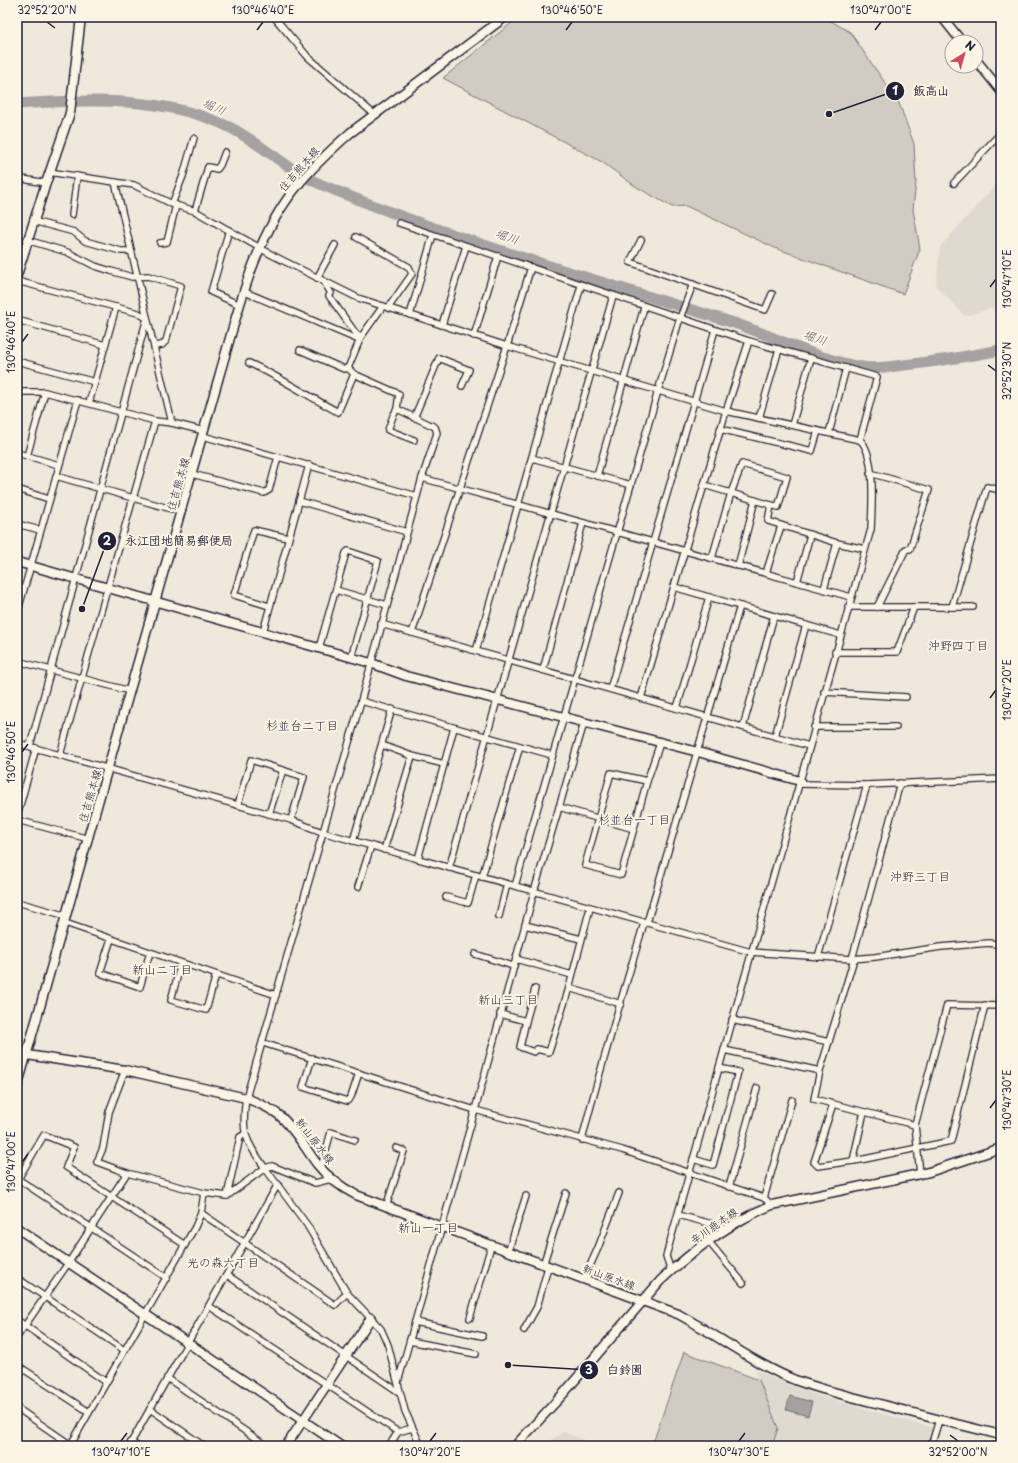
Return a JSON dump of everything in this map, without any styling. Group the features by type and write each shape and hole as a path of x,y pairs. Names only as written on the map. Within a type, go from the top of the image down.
{"main road":[{"path":"17,275 19,260 72,104 81,17"},
{"name":"住吉熊本線","path":"17,1088 28,1055 240,305 259,248 274,220 298,184 327,154 375,115 505,17"},
{"path":"942,17 956,34"},
{"path":"984,70 1001,91"},
{"path":"17,562 371,663 406,676 698,752 799,782"},
{"path":"17,1052 28,1055"},
{"name":"新山原水線","path":"28,1055 125,1070 246,1098 264,1105 293,1129 321,1168 331,1179 356,1195 678,1314 706,1329 735,1349 764,1366 794,1379 828,1391 1001,1435"},
{"name":"辛川鹿本線","path":"514,1446 574,1382 642,1301 671,1271 727,1228 749,1215 772,1205 920,1174 1001,1148"},
{"path":"17,1228 341,1446"},
{"path":"286,1446 372,1318"}],"street":[{"path":"274,17 308,57 375,115"},
{"path":"954,183 998,136 1001,127"},
{"path":"160,243 167,242 174,204 194,138"},
{"path":"195,211 208,167 217,169 225,152"},
{"path":"49,172 134,186 174,204 195,211 259,248 358,298 474,336 693,402 726,411 860,440 866,449 870,473 872,502 871,529 850,597 666,1256 671,1271"},
{"path":"72,215 77,176"},
{"path":"17,178 46,183"},
{"path":"115,182 172,423"},
{"path":"33,221 74,232 85,241 122,251 131,251"},
{"path":"398,223 531,267 581,286 749,341 877,377 860,440"},
{"path":"229,230 211,292 240,305"},
{"path":"410,315 433,235"},
{"path":"348,368 360,338 412,274 409,267 356,237"},
{"path":"27,240 67,252 95,266 111,271 132,277 148,276 181,286 166,342 162,345 154,346"},
{"path":"641,240 630,262 765,310 772,294"},
{"path":"317,278 335,246"},
{"path":"442,325 466,246"},
{"path":"474,336 498,256"},
{"path":"412,633 507,346 531,267"},
{"path":"17,281 138,313 147,318"},
{"path":"324,281 331,293 329,296 360,338"},
{"path":"515,886 658,391 680,318 693,284"},
{"path":"476,651 581,286"},
{"path":"245,292 360,338"},
{"path":"449,868 508,660 552,514 613,296"},
{"path":"89,403 116,307"},
{"path":"597,476 644,307"},
{"path":"30,746 147,318"},
{"path":"17,320 106,345"},
{"path":"610,689 715,330"},
{"path":"641,698 720,429 749,341"},
{"path":"759,418 779,349"},
{"path":"300,350 344,369 348,368 354,374 399,394 397,409 392,416 388,430 414,440"},
{"path":"316,356 319,351"},
{"path":"414,418 439,358 469,370 462,386"},
{"path":"792,425 811,358"},
{"path":"17,361 95,382"},
{"path":"249,363 275,374 314,400 338,412 354,374"},
{"path":"829,433 846,368"},
{"path":"17,392 45,392 122,411 155,421 172,423 278,457 418,496"},
{"path":"27,456 45,392"},
{"path":"17,614 78,400"},
{"path":"397,409 435,427 437,433 422,478 361,700 246,1098 243,1126 244,1134 251,1148 307,1225 347,1293 381,1329 388,1345 398,1382 399,1392 412,1428 421,1446"},
{"path":"60,755 155,421"},
{"path":"720,429 812,451 818,431"},
{"path":"17,453 59,465"},
{"path":"192,474 264,493 269,490 278,457"},
{"path":"532,458 631,485"},
{"path":"704,485 731,493 755,500 778,507 786,477 742,464 731,493 712,558"},
{"path":"262,632 309,465"},
{"path":"870,473 929,490 910,549 906,549 877,607"},
{"path":"56,476 182,512"},
{"path":"422,478 850,597"},
{"path":"952,607 987,487 1001,490"},
{"path":"17,489 49,500"},
{"path":"738,566 755,500"},
{"path":"299,501 407,532"},
{"path":"771,505 768,521 837,543 865,549"},
{"path":"543,670 583,523"},
{"path":"17,524 40,530"},
{"path":"766,573 781,526"},
{"path":"269,606 234,595 254,530 288,538"},
{"path":"797,582 810,534"},
{"path":"824,589 837,543"},
{"path":"319,648 346,553 348,551 378,561 351,658"},
{"path":"674,587 840,635"},
{"path":"336,590 386,605"},
{"path":"677,708 709,597"},
{"path":"582,1140 602,1062 621,1004 644,923 648,919 709,718 740,606"},
{"path":"848,607 973,607"},
{"path":"835,652 897,652 914,607"},
{"path":"743,728 774,616"},
{"path":"381,624 809,746"},
{"path":"775,736 806,625"},
{"path":"17,661 130,691"},
{"path":"824,692 906,696"},
{"path":"361,700 552,755"},
{"path":"353,840 392,709"},
{"path":"398,1382 475,1110 534,892 584,723"},
{"path":"814,727 896,727"},
{"path":"418,859 454,728"},
{"path":"17,743 291,820 322,832 384,850 751,952 853,959 875,958 941,947 989,943 1001,945"},
{"path":"647,781 611,773 585,865 620,875 647,781 660,743"},
{"path":"382,745 412,756 444,764"},
{"path":"482,877 520,746"},
{"path":"17,816 36,748"},
{"path":"384,850 412,756"},
{"path":"238,805 251,760 304,777 291,820"},
{"path":"269,814 283,770"},
{"path":"799,782 867,785 1001,779"},
{"path":"900,784 853,959 820,1071 814,1099 915,1125"},
{"path":"818,957 867,785"},
{"path":"559,807 634,829"},
{"path":"17,820 89,839"},
{"path":"358,887 371,846"},
{"path":"446,897 468,904 476,875"},
{"path":"499,916 507,884"},
{"path":"17,902 111,939 276,995"},
{"path":"535,989 520,1046 534,1052 537,1049 549,1052 569,988 590,908"},
{"path":"525,925 581,939"},
{"path":"111,939 100,973 140,987 150,952"},
{"path":"474,954 514,966"},
{"path":"516,959 572,975"},
{"path":"181,963 171,1000 206,1010 216,975"},
{"path":"569,988 621,1004"},
{"path":"920,1174 915,1125 947,1005 1001,1006"},
{"path":"833,1104 814,1162 818,1166 854,1161 951,1141 985,1006"},
{"path":"500,1014 526,1021"},
{"path":"732,1020 829,1042"},
{"path":"263,1043 475,1110 622,1150 764,1198 772,1205"},
{"path":"724,1050 820,1071"},
{"path":"312,1058 303,1087 347,1101 351,1097 359,1073"},
{"path":"694,1160 713,1165 738,1072 719,1068"},
{"path":"125,1070 109,1112 103,1148 97,1162 127,1173 204,1193 227,1196 266,1168 272,1166 315,1183 331,1179"},
{"path":"729,1186 758,1088"},
{"path":"764,1198 792,1100"},
{"path":"854,1161 864,1112"},
{"path":"321,1168 331,1132 355,1140"},
{"path":"167,1278 18,1179 44,1134 74,1147 66,1167 185,1245"},
{"path":"227,1196 240,1137 244,1134"},
{"path":"386,1207 404,1151 396,1148"},
{"path":"17,1337 69,1262 127,1173"},
{"path":"137,1446 130,1444 278,1184"},
{"path":"584,1279 598,1248 619,1192"},
{"path":"17,1408 70,1445 185,1245 202,1213 204,1193"},
{"path":"524,1330 537,1307 546,1266 566,1193"},
{"path":"508,1252 526,1196"},
{"path":"202,1213 335,1305 347,1293"},
{"path":"678,1215 727,1228"},
{"path":"709,1242 743,1283"},
{"path":"470,1318 491,1246"},
{"path":"227,1275 399,1392"},
{"path":"17,1278 124,1350"},
{"path":"208,1306 398,1432"},
{"path":"17,1320 106,1382"},
{"path":"415,1322 482,1336"},
{"path":"410,1341 476,1354"},
{"path":"17,1365 89,1412"},
{"path":"167,1378 267,1446"},
{"path":"150,1409 204,1446"},
{"path":"931,1446 939,1420"},
{"path":"389,1446 398,1432 412,1428"}],"shaded area":[{"path":"519,17 824,17 850,32 899,103 914,144 916,182 913,209 920,249 903,294 775,248 686,206 672,207 635,186 602,162 443,78"},
{"path":"1001,179 1001,305 965,316 936,286 940,247"},
{"path":"684,1352 759,1380 778,1428 772,1446 658,1446 660,1442 654,1440"},
{"path":"755,1370 792,1386 826,1398 933,1428 929,1446 772,1446 778,1428"},
{"path":"790,1396 812,1402 808,1416 786,1410"},
{"path":"563,1432 599,1446 542,1446"}],"waterway":[{"name":"堀川","path":"17,104 71,101 127,102 181,110 207,118 242,134 308,178 371,205 422,224 525,258 734,323 813,354 846,364 867,368 877,368 940,361 1001,350"}],"place":[{"name":"飯高山","path":"829,114"},
{"name":"永江団地簡易郵便局","path":"82,609"},
{"name":"白鈴園","path":"508,1365"}],"district":[{"name":"沖野四丁目","path":"958,646"},
{"name":"杉並台二丁目","path":"302,726"},
{"name":"杉並台一丁目","path":"634,820"},
{"name":"沖野三丁目","path":"920,877"},
{"name":"新山二丁目","path":"162,970"},
{"name":"新山三丁目","path":"508,1000"},
{"name":"新山一丁目","path":"428,1228"},
{"name":"光の森六丁目","path":"223,1263"}]}
